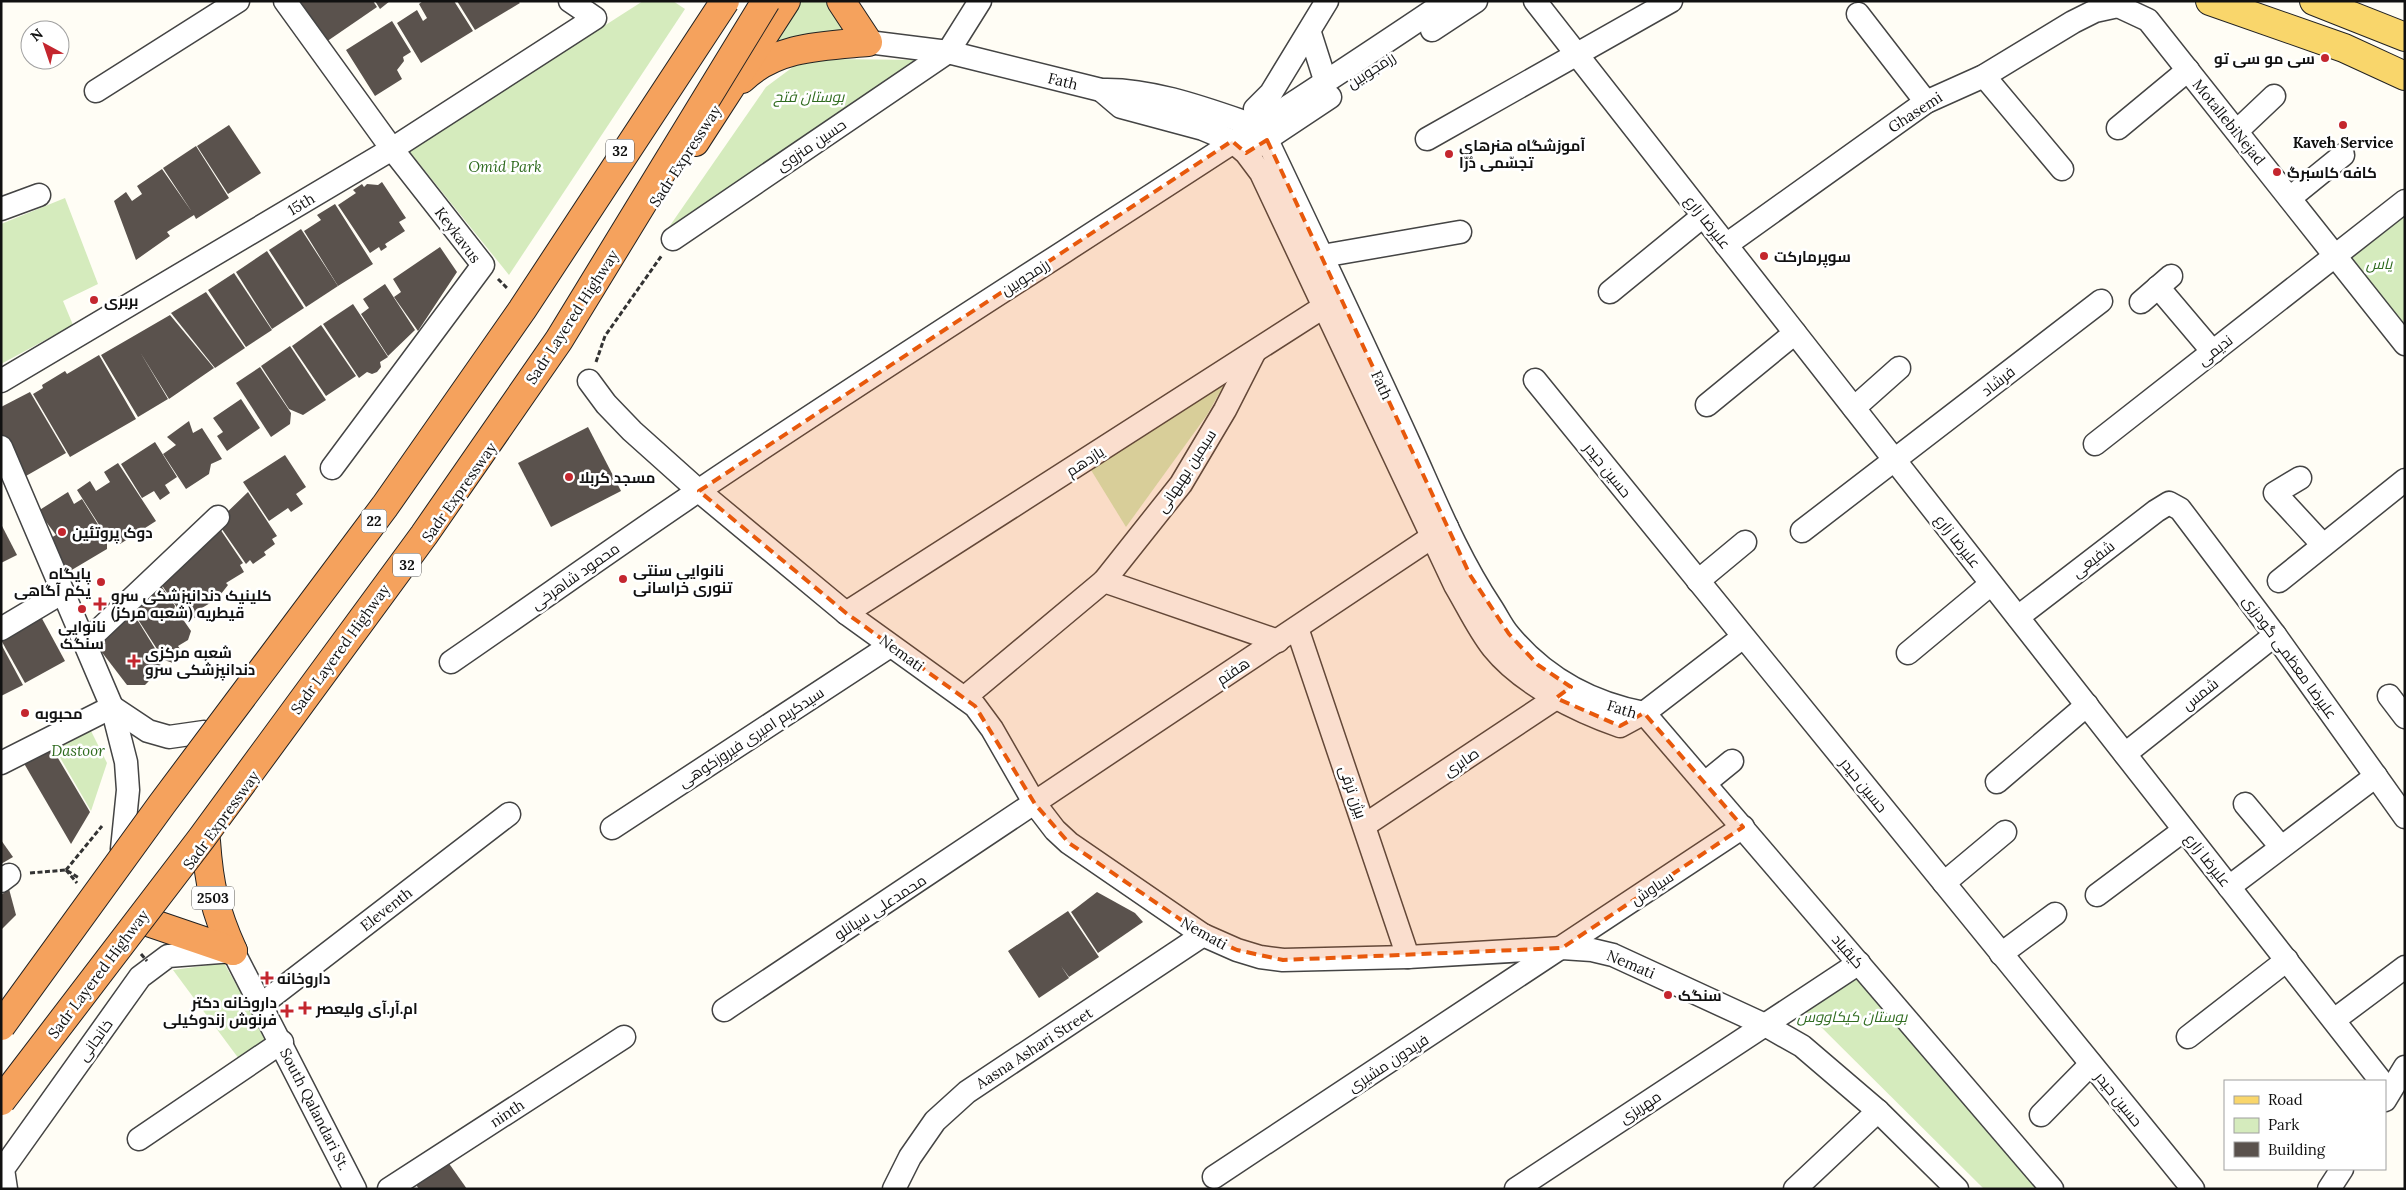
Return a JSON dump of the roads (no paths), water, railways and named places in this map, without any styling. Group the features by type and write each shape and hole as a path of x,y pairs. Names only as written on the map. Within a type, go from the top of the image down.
{"highway":[{"name":"32","path":"1,1017 204,732 380,503 520,301 719,1"},
{"name":"22","path":"1,1026 162,804 385,506 522,310 725,1"},
{"name":"Sadr Layered Highway","path":"1,1102 219,815 424,535 554,348 766,1"},
{"name":"Sadr Expressway","path":"1,1111 206,841 427,538 563,343 786,1"},
{"path":"726,94 753,68 781,53 812,47 868,42 842,1"},
{"name":"2503","path":"206,841 208,879 218,916 233,951"},
{"path":"145,921 233,951"}],"main road":[{"path":"2210,1 2344,48 2405,76"},
{"path":"2314,1 2405,37"}],"street":[{"path":"96,91 238,1"},
{"name":"Keykavus","path":"285,1 392,149 483,265 332,468"},
{"name":"15th","path":"1,381 392,149 595,18 570,1"},
{"path":"948,52 980,1"},
{"path":"1259,125 1271,93 1310,33 1328,1"},
{"name":"رزمجوبین","path":"699,491 1239,147 1259,125 1326,83 1448,1"},
{"name":"رزمجوبین","path":"1259,125 1476,1"},
{"name":"علیرضا زارع","path":"1535,1 2334,1020 2378,1080"},
{"path":"1427,139 1671,1"},
{"name":"MotallebiNejad","path":"2118,6 2148,20 2405,344"},
{"name":"Ghasemi","path":"1726,245 1926,102 1984,76 2073,22 2095,11 2118,6"},
{"path":"1858,14 1926,102"},
{"path":"1310,33 1326,83"},
{"name":"Fath","path":"868,42 948,52 1101,90 1124,89 1259,125 1341,295 1439,532 1455,585 1493,648 1527,679 1564,693 1644,713"},
{"name":"حسین منزوی","path":"673,239 948,52"},
{"path":"2118,128 2188,70"},
{"path":"1984,76 2062,169"},
{"path":"1101,90 1121,107 1203,129 1239,147"},
{"path":"2237,132 2274,96"},
{"name":"Fath","path":"1239,147 1261,173 1323,308 1439,532"},
{"path":"2290,198 2343,156"},
{"path":"1,209 39,195"},
{"name":"ندیمی","path":"2094,444 2405,201"},
{"path":"1610,292 1704,216"},
{"path":"1322,256 1460,232"},
{"path":"2141,302 2165,282 2212,352"},
{"name":"یازدهم","path":"846,613 1254,353 1341,295"},
{"name":"فرشاد","path":"1802,531 2100,302"},
{"path":"1707,405 1795,333"},
{"name":"سیمین بهبهانی","path":"964,698 1104,581 1181,484 1225,410 1254,353"},
{"path":"1854,408 1899,368"},
{"name":"حسین حیدر","path":"1535,380 2193,1189"},
{"name":"Nemati","path":"589,381 606,404 632,431 699,491 846,613 964,698 983,715 1035,804 1055,830 1069,843 1203,935 1237,950 1283,960 1408,957 1562,948 1592,950 1613,955 1765,1025 1816,1057 1878,1111 1956,1189"},
{"path":"1,447 112,707 126,762 128,790 122,849"},
{"path":"2300,478 2275,494 2323,545"},
{"path":"2279,581 2405,480"},
{"name":"محمود شاهرخی","path":"451,662 699,491"},
{"name":"شفیعی","path":"2018,617 2169,503"},
{"name":"علیرضا معظمی گودرزی","path":"2169,503 2180,509 2275,635 2404,814"},
{"path":"85,643 218,517"},
{"name":"هفتم","path":"1035,804 1439,532"},
{"path":"1698,582 1745,542"},
{"path":"1104,581 1278,641"},
{"path":"1908,653 1992,584"},
{"path":"1,629 63,592"},
{"name":"بیژن ترقی","path":"1297,628 1408,957"},
{"name":"شمس","path":"2125,754 2275,635"},
{"path":"1644,713 1743,637"},
{"name":"سیدکریم امیری فیروزکوهی","path":"612,828 890,646"},
{"name":"صابری","path":"1365,825 1564,693"},
{"path":"2389,696 2405,717"},
{"path":"1998,782 2086,705"},
{"path":"112,707 148,731 169,736 204,732"},
{"path":"1,763 112,707"},
{"name":"کیقباد","path":"1644,713 2052,1189"},
{"path":"1705,783 1732,761"},
{"path":"2229,887 2376,776"},
{"name":"محمدعلی سپانلو","path":"724,1010 1035,804"},
{"path":"2245,804 2281,847"},
{"name":"Eleventh","path":"262,1004 509,814"},
{"name":"سیاوش","path":"1562,948 1743,827"},
{"path":"2098,896 2184,830"},
{"path":"1944,883 2005,832"},
{"path":"2001,954 2055,914"},
{"name":"Aasna Ashari Street","path":"894,1189 910,1157 936,1121 967,1092 1203,935"},
{"name":"فریدون مشیری","path":"1214,1177 1562,948"},
{"name":"South Qalandari St.","path":"233,951 282,1042 355,1189"},
{"name":"خانجانی","path":"6,1189 4,1169 140,977 168,956 233,951"},
{"path":"2188,1037 2287,960"},
{"name":"مهریزی","path":"1516,1189 1859,963"},
{"path":"2334,1020 2405,967"},
{"name":"ninth","path":"389,1189 624,1037"},
{"path":"139,1139 282,1042"},
{"path":"2040,1115 2091,1064"},
{"path":"2386,1089 2405,1067"},
{"path":"1795,1189 1878,1111"},
{"path":"2329,1189 2341,1170"}],"place":[{"name":"سی مو سی تو","path":"2325,58"},
{"name":"Kaveh Service","path":"2343,125"},
{"name":"آموزشگاه هنرهای تجسّمی دُرّا","path":"1449,154"},
{"name":"کافه کاسبرگ","path":"2277,172"},
{"name":"سوپرمارکت","path":"1764,256"},
{"name":"بربری","path":"94,300"},
{"name":"مسجد کربلا","path":"569,477"},
{"name":"دوک پروتئین","path":"62,532"},
{"name":"نانوایی سنتی تنوری خراسانی","path":"623,579"},
{"name":"پایگاه یکم آگاهی","path":"101,582"},
{"name":"کلینیک دندانپزشکی سرو قیطریه (شعبه مرکز)","path":"100,604"},
{"name":"نانوایی سنگک","path":"82,609"},
{"name":"شعبه مرکزی دندانپزشکی سرو","path":"134,661"},
{"name":"محبوبه","path":"25,713"},
{"name":"داروخانه","path":"267,978"},
{"name":"سنگک","path":"1668,995"},
{"name":"ام.آر.آی ولیعصر","path":"305,1008"},
{"name":"داروخانه دکتر فرنوش زندوکیلی","path":"287,1011"}],"park label":[{"name":"بوستان فتح","path":"809,96"},
{"name":"Omid Park","path":"505,166"},
{"name":"یاس","path":"2379,263"},
{"name":"Dastoor","path":"78,750"},
{"name":"بوستان کیکاووس","path":"1852,1016"}]}
